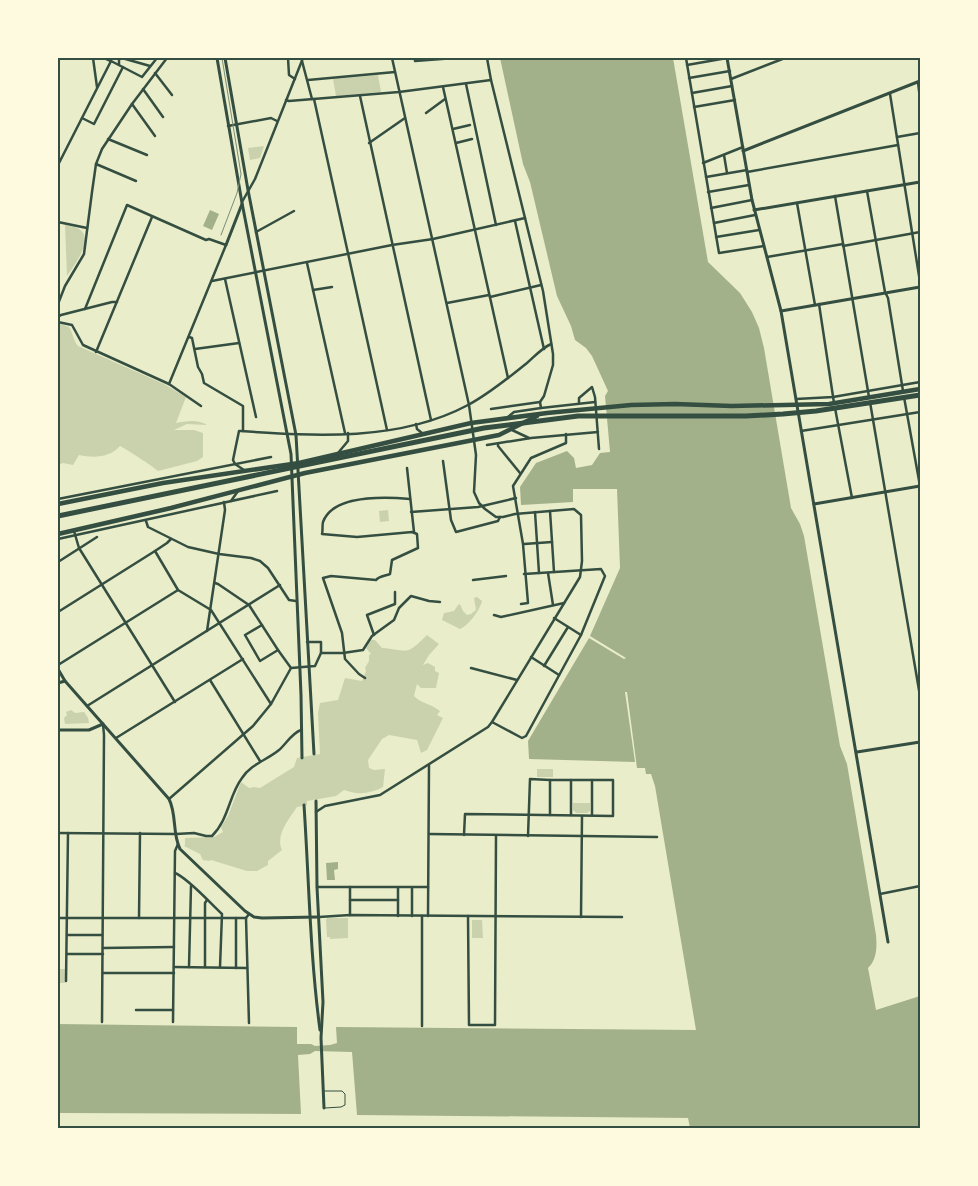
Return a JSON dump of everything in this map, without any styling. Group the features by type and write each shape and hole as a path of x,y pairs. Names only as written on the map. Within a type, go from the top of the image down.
{"highway":[{"path":"58,504 88,495 299,463 471,423 547,413 631,405 732,406 829,404 920,391"},
{"path":"58,516 484,428 578,416 746,416 783,414 816,411 920,391"},
{"path":"58,534 74,533 239,489 300,475 499,435 540,414"}],"street":[{"path":"93,58 97,88"},
{"path":"104,58 142,77 157,58"},
{"path":"119,65 121,58 150,66"},
{"path":"58,304 65,286 84,254 86,247 96,164 102,149 132,104 167,58"},
{"path":"217,58 242,203 288,434 292,464 302,758"},
{"path":"225,58 248,190 296,435 300,475 308,668 314,754"},
{"path":"288,58 289,75 295,79"},
{"path":"316,812 324,806 380,795 429,765 492,722 577,583 581,570 581,515 574,509 519,513 496,517 482,506 477,498 474,488 476,455 469,405 392,58"},
{"path":"415,58 415,61 455,58"},
{"path":"487,58 541,285 551,344 553,365 544,396 540,402 541,408"},
{"path":"686,58 719,253 764,246"},
{"path":"687,64 727,58 730,71 755,215 781,311 888,942"},
{"path":"731,80 785,58"},
{"path":"169,384 242,203 255,179 303,59"},
{"path":"303,59 349,254 387,430"},
{"path":"58,165 111,61"},
{"path":"82,118 94,124 123,67"},
{"path":"689,78 730,71"},
{"path":"308,80 395,72"},
{"path":"155,73 172,95"},
{"path":"286,100 360,96 491,80"},
{"path":"703,163 919,81 920,99"},
{"path":"466,84 496,225"},
{"path":"692,93 732,86"},
{"path":"443,87 508,378"},
{"path":"144,89 162,117"},
{"path":"889,93 920,282"},
{"path":"360,96 431,420"},
{"path":"426,113 446,98"},
{"path":"694,107 735,100"},
{"path":"132,104 155,136"},
{"path":"228,126 270,118 277,121"},
{"path":"369,143 405,118"},
{"path":"453,130 470,126"},
{"path":"897,137 920,133"},
{"path":"108,139 147,155"},
{"path":"456,143 472,139"},
{"path":"706,177 898,145"},
{"path":"724,155 728,173"},
{"path":"96,164 136,180"},
{"path":"754,210 920,182"},
{"path":"708,192 749,185"},
{"path":"814,504 920,486 906,414 888,298 885,292 867,191"},
{"path":"835,196 920,696"},
{"path":"710,208 752,200"},
{"path":"797,203 852,498"},
{"path":"85,309 126,205 206,240 209,239 226,245"},
{"path":"256,232 294,211"},
{"path":"714,223 755,215"},
{"path":"96,352 152,217"},
{"path":"212,281 475,230 525,218"},
{"path":"514,221 544,349"},
{"path":"58,222 87,228"},
{"path":"716,238 760,230"},
{"path":"767,257 920,232"},
{"path":"307,263 347,433 348,441 337,454"},
{"path":"225,279 256,417"},
{"path":"447,303 541,285"},
{"path":"313,290 332,287"},
{"path":"781,311 920,287"},
{"path":"58,317 117,302"},
{"path":"58,322 72,325 83,345 169,384 201,406"},
{"path":"189,337 192,338 198,367 204,383 243,406 243,432"},
{"path":"195,349 239,343"},
{"path":"245,471 235,464 233,460 239,431 296,435 347,433 387,430 431,420 469,405 508,378 551,344"},
{"path":"796,399 833,397 920,382"},
{"path":"579,404 579,398 592,387 599,450"},
{"path":"491,409 540,402"},
{"path":"505,419 514,412 595,402"},
{"path":"801,431 920,412"},
{"path":"416,424 417,429 424,434"},
{"path":"512,430 531,438"},
{"path":"487,446 531,438 598,432"},
{"path":"521,604 528,603 524,574 523,544 514,486 520,473 531,458 566,443 566,434"},
{"path":"498,444 520,473"},
{"path":"58,499 88,495 272,457"},
{"path":"443,461 450,510 456,532 498,521 500,517"},
{"path":"365,678 345,659 342,632 324,578 331,576 376,580 379,577 390,574 392,560 418,548 417,534 414,532 411,512 407,468"},
{"path":"232,501 239,489"},
{"path":"58,538 74,533 146,520 277,491"},
{"path":"410,499 372,498 340,506 323,522 322,534 357,537 414,532"},
{"path":"411,512 482,506 516,498"},
{"path":"207,631 226,510 224,502"},
{"path":"550,511 554,572"},
{"path":"535,512 540,573"},
{"path":"146,520 148,527 188,547 260,561 268,568 290,600 296,601"},
{"path":"74,533 79,548 176,702"},
{"path":"58,562 97,537"},
{"path":"58,612 171,539"},
{"path":"523,544 552,542"},
{"path":"155,551 178,590 211,610 271,704"},
{"path":"492,722 522,738 526,736 581,635 605,576 601,569 524,574"},
{"path":"548,573 553,605"},
{"path":"473,580 506,576"},
{"path":"214,584 218,584 250,604 291,668"},
{"path":"87,706 280,585"},
{"path":"58,665 178,590"},
{"path":"374,635 367,615 395,604 395,592"},
{"path":"321,653 343,654 363,650 374,635 394,620 399,608 411,596 440,602"},
{"path":"494,615 501,617 564,603"},
{"path":"554,618 581,635"},
{"path":"262,625 245,635 260,660 278,650"},
{"path":"544,666 568,627"},
{"path":"291,668 315,666 321,653 321,642 307,642"},
{"path":"531,657 559,675"},
{"path":"116,738 243,659"},
{"path":"169,799 254,726 271,704 291,668"},
{"path":"471,668 517,680"},
{"path":"58,669 65,681 169,799 180,849 254,917 350,915 622,917"},
{"path":"210,680 260,761"},
{"path":"58,683 65,681"},
{"path":"58,730 89,730 103,724"},
{"path":"102,1022 103,724"},
{"path":"58,833 194,833 212,836 226,816 243,775 260,761 274,754 294,734 302,730"},
{"path":"857,752 920,742"},
{"path":"428,916 429,765"},
{"path":"464,835 465,814 529,815 592,815 613,816 613,780 530,779 529,815 528,836"},
{"path":"550,780 550,815"},
{"path":"571,780 571,815"},
{"path":"592,780 592,815"},
{"path":"316,801 318,917 323,1002 324,1108"},
{"path":"304,805 316,1003 322,1038"},
{"path":"581,917 582,815"},
{"path":"66,981 68,833"},
{"path":"139,918 140,833"},
{"path":"429,834 657,837"},
{"path":"468,916 469,1025 494,1025 496,836"},
{"path":"173,1022 175,851 178,844"},
{"path":"175,874 178,874 222,914 220,967"},
{"path":"190,967 191,886"},
{"path":"880,894 920,886"},
{"path":"317,888 428,887"},
{"path":"350,888 350,915"},
{"path":"398,888 398,916"},
{"path":"412,888 412,916"},
{"path":"205,967 207,900"},
{"path":"350,900 398,900"},
{"path":"249,914 246,918 249,1023"},
{"path":"422,916 422,1026"},
{"path":"58,918 246,918"},
{"path":"236,918 236,968"},
{"path":"67,935 102,935"},
{"path":"103,948 174,946"},
{"path":"67,954 103,954"},
{"path":"174,967 248,968"},
{"path":"103,973 174,973"},
{"path":"136,1010 173,1010"}],"lane":[{"path":"323,1091 342,1091 345,1094 345,1105 341,1108 324,1108"}],"shaded area":[{"path":"500,58 673,58 708,262 740,293 759,328 764,348 791,508 804,536 840,746 847,764 876,935 875,957 868,968 876,1010 920,996 920,1128 690,1128 688,1118 357,1115 352,1052 315,1051 310,1054 298,1055 301,1114 58,1113 58,1024 297,1027 297,1044 311,1044 315,1046 337,1043 336,1027 696,1030 655,786 651,774 646,774 645,768 637,768 627,692 625,692 635,762 529,759 528,741 589,638 624,659 626,658 590,636 620,568 617,489 573,489 573,502 521,505 520,487 536,463 567,451 574,458 576,468 592,465 600,453 610,452 605,396 608,391 592,356 586,348 575,340 571,326 557,296 530,182 523,164"},
{"path":"378,75 381,92 336,96 333,79"},
{"path":"264,146 260,158 250,160 248,148"},
{"path":"210,210 219,214 212,230 203,226"},
{"path":"65,225 77,228 83,232 85,238 79,258 67,276"},
{"path":"58,323 69,327 78,346 164,384 186,397 176,423 196,421 207,425 187,424 174,430 194,430 203,433 203,457 197,461 158,471 120,446 106,455 90,457 79,455 73,465 63,463 58,465"},
{"path":"388,510 389,521 380,522 379,511"},
{"path":"477,597 482,601 479,609 474,617 460,629 442,620 444,613 454,611 460,604 467,615 471,614 476,610 474,598"},
{"path":"427,635 439,644 423,665 428,663 435,667 435,671 439,673 436,688 421,688 417,684 414,696 440,711 437,715 443,718 427,750 421,753 417,740 389,735 382,739 368,760 369,768 374,770 385,769 383,787 364,793 344,790 336,796 307,801 307,805 297,807 282,833 280,844 282,850 268,861 268,865 257,871 247,871 211,860 203,860 200,854 184,846 185,838 214,837 223,832 221,827 228,816 241,782 249,788 260,788 294,767 297,758 320,754 318,713 320,703 338,700 345,678 362,681 369,661 369,655 371,654 366,648 371,640 375,640 382,648 406,651 414,647"},
{"path":"71,710 75,713 84,712 89,723 65,724 66,712"},
{"path":"537,769 553,769 553,777 537,777"},
{"path":"573,803 590,803 590,811 587,813 576,813 573,810"},
{"path":"338,862 338,869 334,870 335,880 327,880 326,863"},
{"path":"327,918 348,918 348,938 330,939 330,937 327,937"},
{"path":"472,920 482,920 483,938 472,938"},
{"path":"58,969 65,969 65,983 58,983"}],"tram line":[{"path":"221,235 237,193 241,174 222,58"}]}
